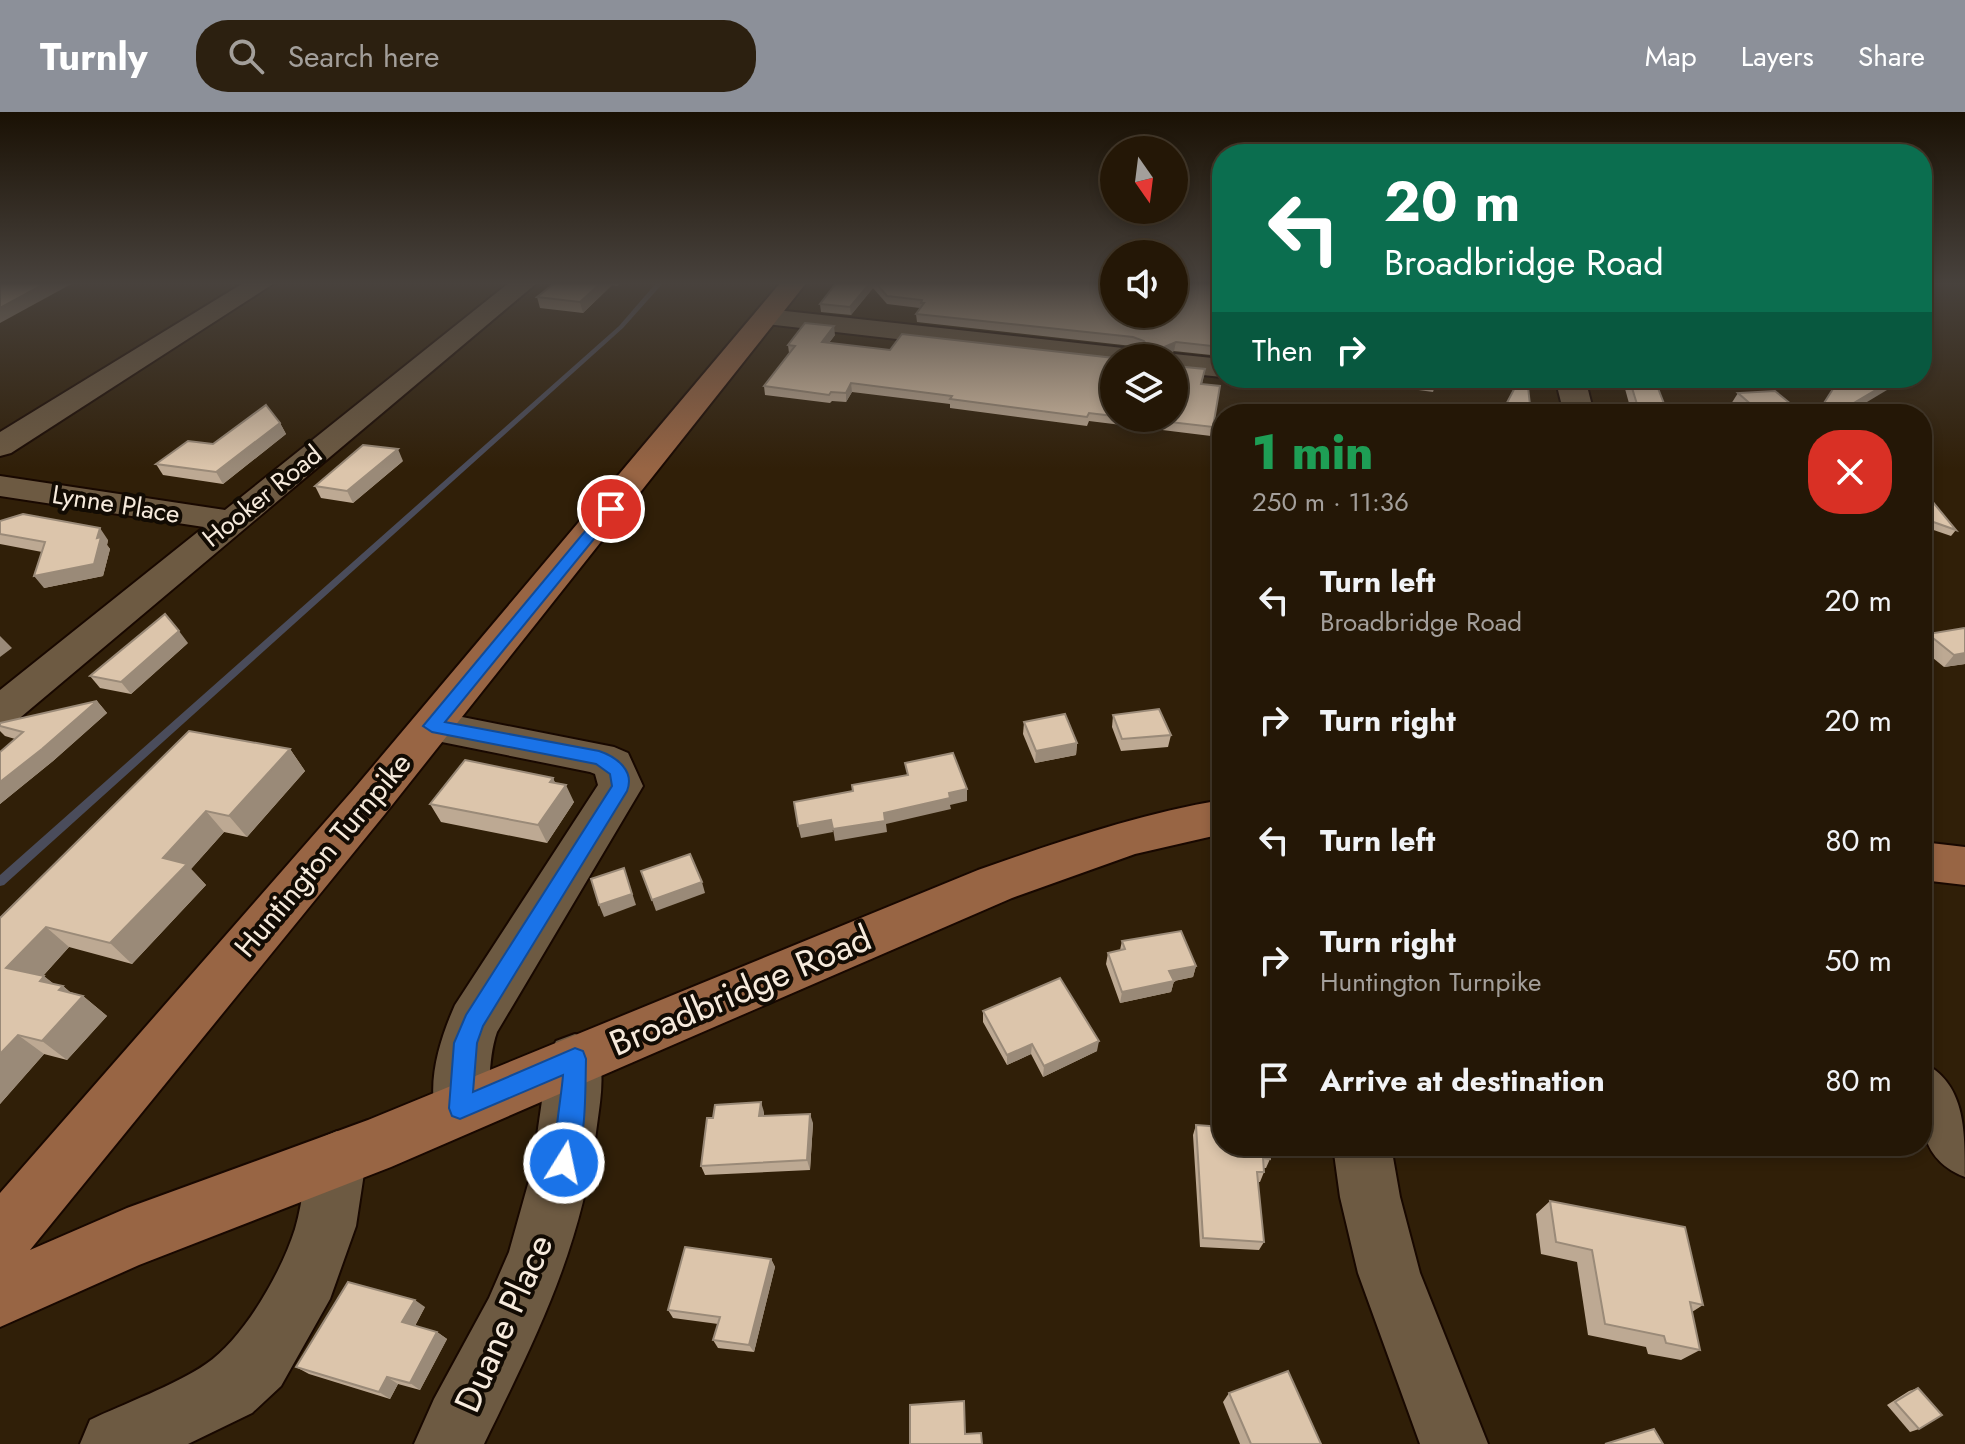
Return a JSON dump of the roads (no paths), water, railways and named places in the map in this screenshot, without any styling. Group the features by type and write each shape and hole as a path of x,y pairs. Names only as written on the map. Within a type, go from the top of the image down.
{"main road":[{"name":"Huntington Turnpike","path":"0,1239 432,726 745,344"},
{"name":"Broadbridge Road","path":"0,1295 127,1239 337,1160 995,884 1155,830 1212,819"},
{"path":"1932,862 1965,866"}],"street":[{"path":"0,446 164,344"},
{"name":"Hooker Road","path":"0,712 450,344"},
{"path":"1009,344 1100,354"},
{"path":"1188,364 1212,367"},
{"name":"Lynne Place","path":"0,486 232,521"},
{"path":"432,726 599,758 613,764 621,786 474,1022 466,1043 460,1108"},
{"name":"Duane Place","path":"448,1444 529,1282 559,1187 572,1116 575,1059"},
{"path":"1932,1102 1965,1149"},
{"path":"1364,1156 1370,1197 1389,1273 1454,1444"},
{"path":"114,1444 228,1389 258,1363 308,1277 326,1226 337,1160"}],"waterway":[{"path":"0,882 602,344"}]}
